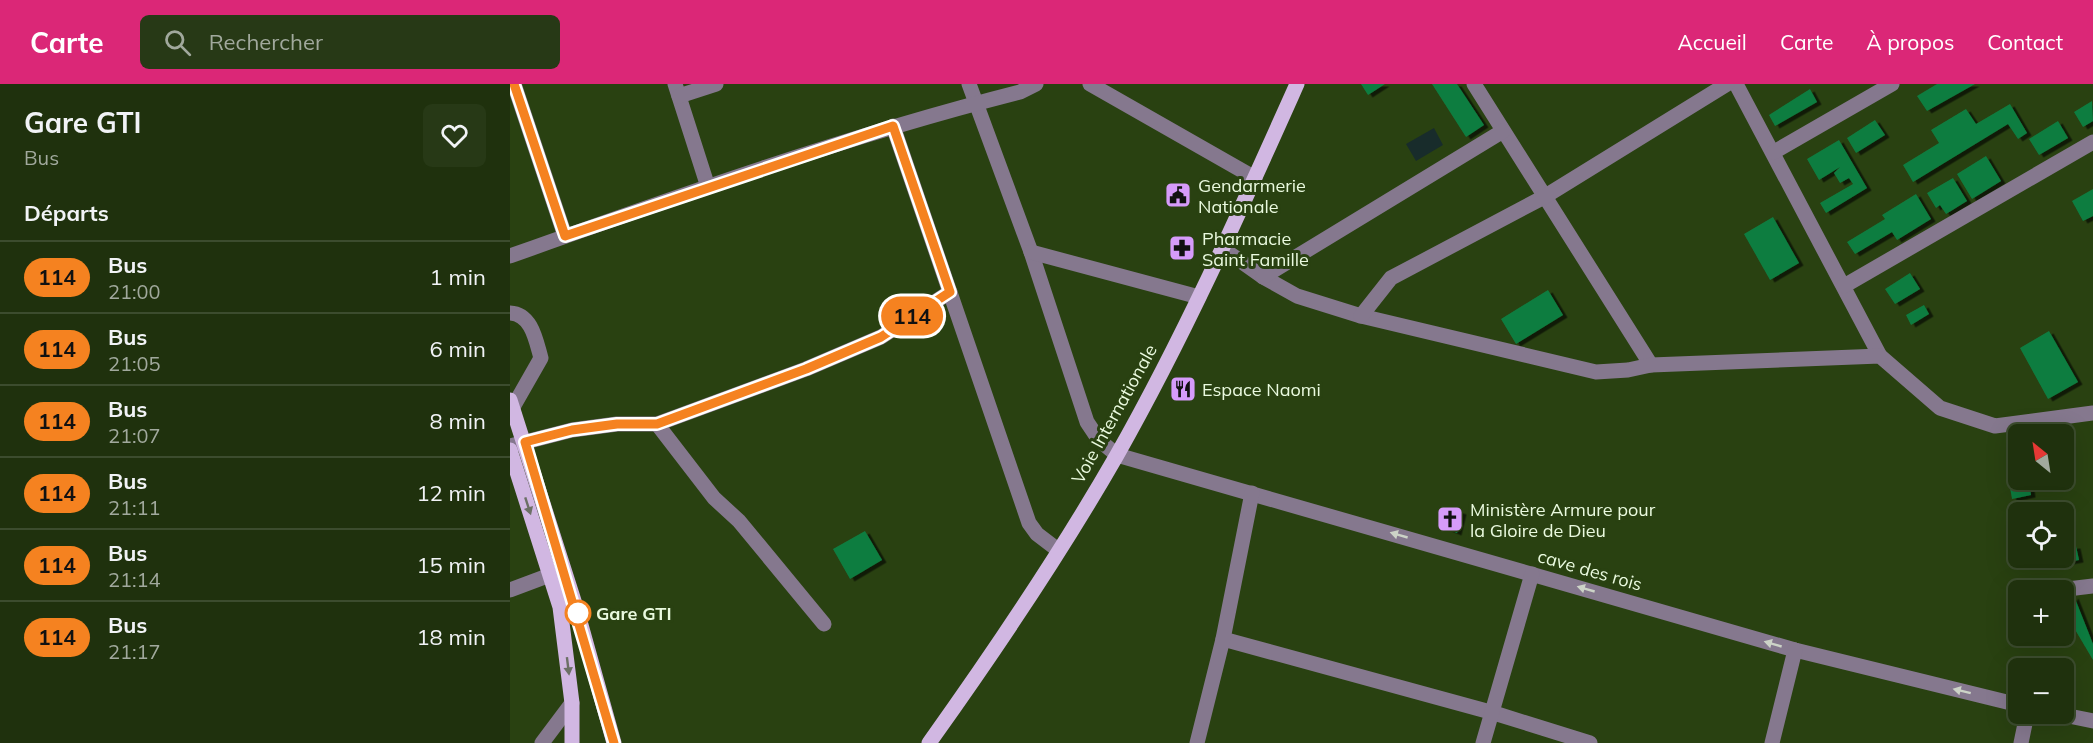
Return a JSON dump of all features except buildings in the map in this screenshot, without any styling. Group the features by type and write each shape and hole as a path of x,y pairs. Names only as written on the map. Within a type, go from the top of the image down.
{"main road":[{"name":"Voie Internationale","path":"929,743 1058,550 1117,455 1199,297 1297,84"},
{"path":"511,403 515,446 560,608 572,703 572,743"},
{"path":"515,446 614,743"}],"street":[{"path":"514,84 565,236"},
{"path":"708,187 677,90 716,84"},
{"path":"969,84 1032,252 1087,422 1099,440 1117,455"},
{"path":"510,256 893,126 1020,92 1036,84"},
{"path":"1090,84 1255,178"},
{"path":"1474,84 1651,365"},
{"path":"1361,316 1391,278 1544,197 1726,84"},
{"path":"1736,84 1845,286 1880,356 1940,408 1995,426 2093,413"},
{"path":"1774,152 1892,84"},
{"path":"893,126 1029,523 1037,534 1058,550"},
{"path":"1263,277 1503,131"},
{"path":"1845,286 2093,142"},
{"path":"1222,248 1263,277 1297,296 1361,316 1596,372 1628,370 1651,365 1880,356"},
{"path":"1032,252 1199,297"},
{"path":"515,446 572,430 617,424 657,424 806,369 881,337 950,292"},
{"path":"510,313 516,313 530,323 541,358 534,375 511,403"},
{"path":"657,424 714,498 739,521 824,624"},
{"name":"cave des rois","path":"1117,455 1795,650 2008,702"},
{"path":"1197,743 1223,639 1252,493"},
{"path":"1483,743 1494,713 1532,574"},
{"path":"510,590 550,575"},
{"path":"2074,588 2093,586"},
{"path":"1223,639 1494,713 1590,743"},
{"path":"1772,743 1795,650"},
{"path":"542,743 572,703"},
{"path":"2074,717 2093,721"},
{"path":"2021,743 2025,724"}],"water":[{"path":"1434,128 1443,145 1416,161 1406,144"}],"bus line":[{"name":"114","path":"514,84 565,236 893,126 950,292 881,337 806,369 657,424 617,424 572,430 525,442 576,607 614,743"}],"place":[{"name":"Gendarmerie Nationale","path":"1178,195"},
{"name":"Pharmacie Saint Famille","path":"1182,248"},
{"name":"Espace Naomi","path":"1183,389"},
{"name":"Ministère Armure pour la Gloire de Dieu","path":"1450,519"},
{"name":"Gare GTI","path":"578,613"}]}
